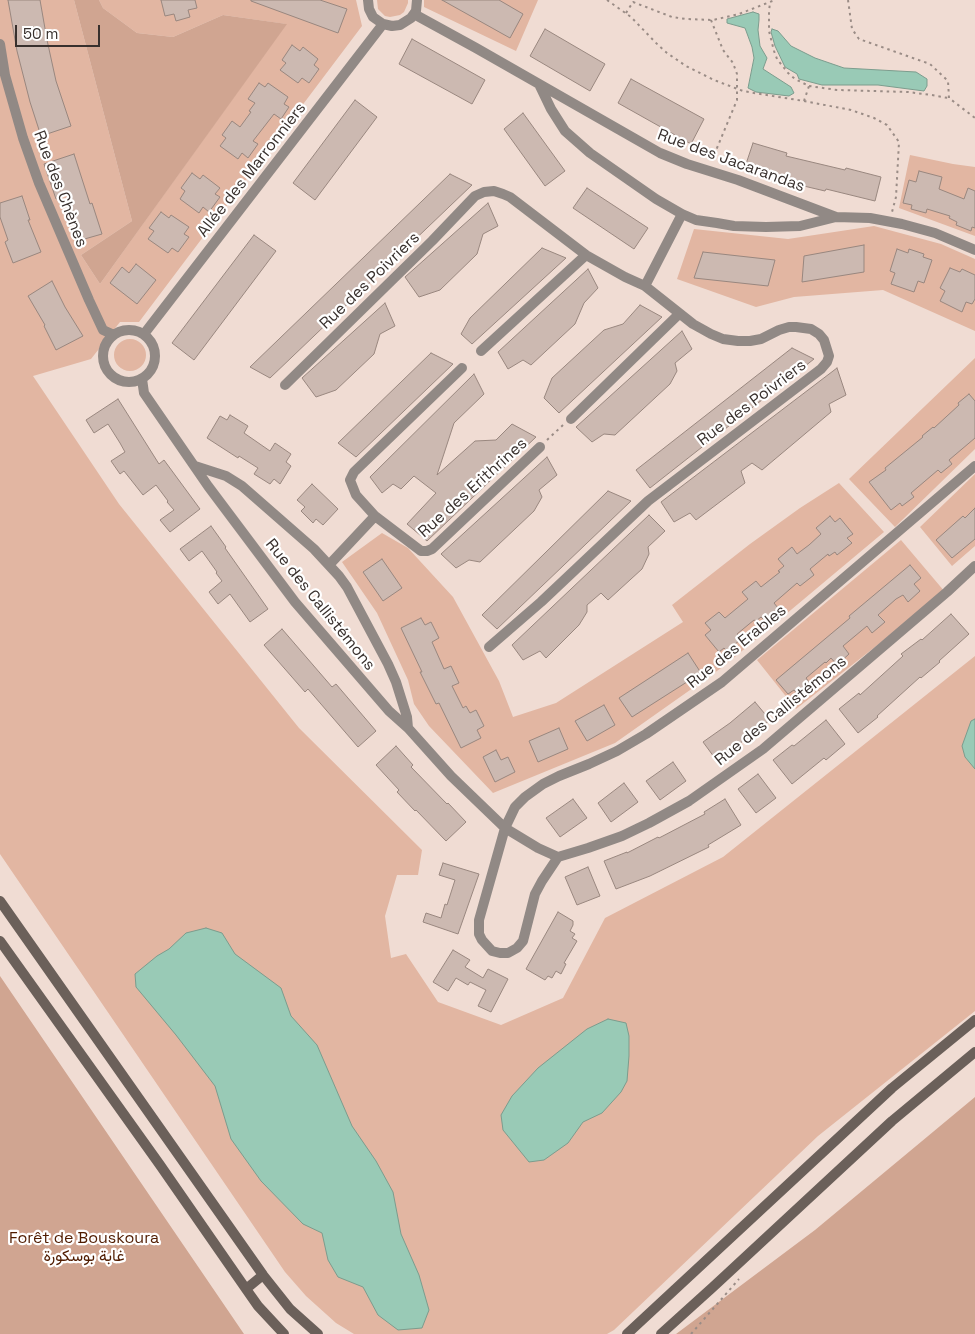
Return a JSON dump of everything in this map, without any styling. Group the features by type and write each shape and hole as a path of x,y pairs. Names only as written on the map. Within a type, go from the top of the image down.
{"street":[{"path":"368,0 371,13 376,20 392,26 408,21 414,14 417,0"},
{"name":"Rue des Jacarandas","path":"414,14 660,153 836,217 870,218 890,222 934,233 975,250"},
{"name":"Allée des Marronniers","path":"144,334 383,24"},
{"name":"Rue des Chènes","path":"0,44 2,74 23,138 53,215 103,330 114,335"},
{"path":"539,84 551,109 566,131 590,153 656,199 682,214 696,220 734,226 800,226 836,217"},
{"name":"Rue des Poivriers","path":"285,385 432,241 475,196 484,192 494,191 510,197 586,256 645,286 693,324 711,334 723,339 750,341 760,339 779,330 796,327 819,334 824,340 829,356 827,362 812,376 648,501 541,602 489,647"},
{"path":"645,286 682,214"},
{"path":"481,351 586,256"},
{"path":"571,418 680,314"},
{"path":"121,331 137,331 144,334 152,343 155,355 151,370 142,379 130,382 114,376 104,362 106,345 114,335 121,331"},
{"name":"Rue des Erithrines","path":"462,368 354,472 350,480 356,495 376,516 421,551 432,549 540,447"},
{"name":"Rue des Callistémons","path":"142,379 144,393 208,486 295,602 389,711 408,728 452,776 505,828 538,848 558,857 622,836 689,801 763,749 975,566"},
{"path":"195,466 226,476 242,486 314,549 347,587 396,682 407,717 408,728"},
{"name":"Rue des Erables","path":"505,828 515,807 542,784 603,758 646,734 722,682 975,466"},
{"path":"329,565 376,516"},
{"path":"505,828 480,920 482,940 492,950 508,953 517,948 522,941 536,894 558,857"},
{"path":"0,901 263,1275 290,1309 318,1334"},
{"path":"0,941 144,1141 258,1306 284,1334"},
{"path":"627,1334 892,1088 975,1020"},
{"path":"661,1334 892,1121 975,1052"},
{"path":"246,1289 263,1275"}],"path":[{"path":"607,0 626,13 676,60 714,80 754,94 851,110 887,125 898,142 896,197 890,222"},
{"path":"626,13 633,2 672,17 711,20 739,14 775,0"},
{"path":"848,0 852,29 859,39 930,64 948,81 949,98"},
{"path":"770,2 768,21 771,41 777,59 795,79 809,86 836,90 932,94 949,98 975,118"},
{"path":"709,171 712,157 737,100 738,74 733,63 723,50 711,20"},
{"path":"804,101 809,86"},
{"name":"Rue des Erithrines","path":"540,447 571,418"}],"shaded area":[{"path":"0,0 74,0 132,221 81,255 100,284 286,24 223,15 173,37 137,33 103,8 99,0 356,0 362,26 139,322 120,322 91,359 33,376 119,504 299,728 422,850 418,875 397,875 385,916 391,958 406,954 438,1002 501,1025 563,998 605,918 723,857 975,656 975,1011 818,1136 614,1330 607,1334 354,1334 336,1323 306,1296 285,1272 0,854"},
{"path":"377,0 408,0 408,3 404,12 390,17 385,16 378,9"},
{"path":"424,0 538,0 516,51 424,7"},
{"path":"753,12 759,14 760,46 767,58 763,69 791,87 794,93 789,96 756,92 748,88 754,58 752,47 745,28 727,23 727,19"},
{"path":"772,29 778,31 791,46 815,58 844,68 916,72 927,79 927,86 924,91 878,85 822,85 799,79 797,74 785,67 775,46 771,32"},
{"path":"910,155 975,167 975,236 899,208"},
{"path":"874,226 941,244 975,259 975,331 883,290 794,297 756,307 677,279 694,229 788,239"},
{"path":"130,339 136,340 141,344 145,349 145,361 141,366 136,370 130,371 124,370 119,366 115,361 114,355 115,349 119,344 124,340"},
{"path":"975,358 975,449 895,527 849,479"},
{"path":"975,474 975,546 952,566 920,527"},
{"path":"839,483 884,532 724,666 615,743 493,793 429,726 414,704 408,680 377,613 342,562 382,533 408,548 453,597 499,681 513,717 556,703 683,622 672,605 750,544"},
{"path":"901,540 945,592 796,709 757,660"},
{"path":"975,719 975,769 965,757 962,746 971,721"},
{"path":"206,928 222,933 235,954 281,988 291,1016 317,1045 352,1126 376,1161 393,1192 401,1234 419,1275 429,1310 422,1328 398,1330 378,1315 363,1287 338,1277 328,1260 322,1233 303,1224 261,1181 231,1139 215,1086 136,987 135,974 169,949 186,933"},
{"path":"608,1019 626,1023 629,1036 627,1081 621,1092 602,1113 583,1122 568,1143 544,1160 529,1162 503,1130 501,1115 512,1096 538,1068 587,1029"}],"green space":[{"path":"74,0 99,0 103,8 137,33 173,37 223,15 287,24 100,284 81,255 132,221"},
{"name":"Forêt de Bouskoura غابة بوسكورة","path":"0,976 244,1334 0,1334"},
{"path":"975,1097 975,1334 676,1334 815,1230"}],"building":[{"path":"8,0 40,0 56,81 71,126 41,136 17,51"},
{"path":"161,0 195,0 197,8 188,10 190,17 176,21 174,14 165,16"},
{"path":"251,0 320,0 347,9 338,33"},
{"path":"442,0 499,0 523,14 510,38"},
{"path":"545,29 605,64 590,91 530,56"},
{"path":"412,39 485,80 472,104 399,64"},
{"path":"292,45 300,51 303,47 318,59 314,65 319,69 309,83 302,78 298,83 280,70 286,63 282,60"},
{"path":"631,79 704,119 691,144 618,103"},
{"path":"259,83 265,87 268,83 288,97 284,104 289,107 281,119 274,114 253,141 258,144 248,158 242,153 238,159 220,146 226,138 222,135 232,121 240,127 251,112 249,111 255,103 248,99"},
{"path":"355,100 377,117 315,200 293,183"},
{"path":"523,113 565,171 545,186 504,129"},
{"path":"753,143 787,153 786,156 881,177 875,201 791,183 791,181 745,167"},
{"path":"74,154 102,234 81,240 67,195 56,199 44,164"},
{"path":"919,171 942,177 939,189 964,199 968,188 975,191 975,228 972,227 971,231 956,225 957,222 949,218 950,216 927,209 926,213 911,209 912,205 903,203 909,180 916,182"},
{"path":"192,173 200,179 203,175 220,188 215,194 220,197 209,212 203,207 199,213 180,199 185,191 181,188"},
{"path":"450,174 472,185 270,378 250,367"},
{"path":"587,188 648,228 634,249 573,208"},
{"path":"22,196 30,220 28,220 41,252 13,263 5,242 8,240 0,217 0,203"},
{"path":"488,203 498,226 483,234 477,254 440,290 419,297 405,277"},
{"path":"161,212 169,218 171,215 189,227 184,234 189,237 178,252 172,248 168,253 148,239 154,231 149,228"},
{"path":"254,235 276,251 194,360 172,343"},
{"path":"864,245 864,272 802,282 804,256"},
{"path":"542,248 566,258 472,344 461,334 470,318"},
{"path":"897,249 908,253 909,249 924,254 923,257 932,260 924,283 918,281 914,292 891,284 895,273 890,271"},
{"path":"703,252 775,260 768,286 694,278"},
{"path":"136,264 156,280 137,304 110,283 122,267 129,273"},
{"path":"950,268 960,272 962,269 975,275 975,299 972,304 966,302 962,312 940,301 945,291 940,288"},
{"path":"588,269 598,288 584,303 575,324 531,365 523,360 508,369 498,352"},
{"path":"52,281 83,336 56,350 45,325 28,296"},
{"path":"385,303 395,326 380,334 374,354 336,390 316,397 302,378"},
{"path":"640,305 662,317 559,413 544,398 552,378 604,330 623,324"},
{"path":"682,331 692,349 675,363 677,371 670,384 615,435 604,434 592,442 576,427"},
{"path":"792,348 814,359 650,488 636,470"},
{"path":"431,353 453,364 356,457 338,443"},
{"path":"837,368 846,395 829,404 831,412 762,470 752,463 741,471 745,483 696,520 690,513 674,522 661,502"},
{"path":"474,374 484,394 454,423 437,475 475,441 496,440 512,424 536,437 427,541 407,524 436,493 414,476 401,489 393,484 382,493 370,477"},
{"path":"969,394 975,401 975,438 949,460 952,464 941,473 938,470 911,493 914,497 902,506 900,503 891,510 869,482 886,470 885,468 934,428"},
{"path":"118,399 159,464 164,460 200,509 170,532 160,520 174,510 156,485 143,495 124,471 120,474 111,461 125,452 120,443 108,424 94,433 86,420"},
{"path":"230,415 248,426 244,433 270,451 275,443 291,454 286,462 291,466 280,484 274,479 270,484 254,474 258,468 239,456 238,458 207,438 220,416 227,420"},
{"path":"547,457 557,475 539,490 542,497 534,511 480,562 469,560 456,568 441,554"},
{"path":"312,484 338,509 323,525 316,519 313,523 301,511 305,507 297,500"},
{"path":"608,491 631,501 497,629 482,615"},
{"path":"975,508 975,539 952,558 936,540"},
{"path":"649,515 665,531 648,547 649,554 642,569 608,600 601,593 587,605 587,612 579,625 546,658 540,651 523,660 512,645"},
{"path":"830,516 835,522 840,518 853,534 847,538 852,543 837,555 835,552 829,556 828,554 810,569 814,575 800,586 797,583 774,603 778,608 764,620 761,617 756,621 754,620 737,634 741,639 727,651 724,648 719,652 705,635 711,630 705,623 719,612 725,618 748,599 742,592 756,581 761,587 780,572 778,571 784,566 778,559 792,547 797,554 809,545 821,534 816,528"},
{"path":"211,526 268,609 250,622 230,594 218,604 209,592 222,581 202,551 189,561 180,549"},
{"path":"382,559 402,588 383,601 363,572"},
{"path":"910,565 921,578 914,584 920,591 908,602 903,595 896,599 878,615 885,622 872,633 867,626 843,646 849,654 837,665 831,658 806,678 812,686 799,696 794,690 788,694 776,680"},
{"path":"951,614 969,634 940,662 920,677 878,717 858,733 839,709 859,693 860,695 903,656 901,654 922,640"},
{"path":"421,618 425,625 431,622 439,638 432,642 444,669 451,666 459,683 452,686 463,708 466,706 470,713 476,710 484,726 477,730 481,738 461,748 439,703 436,704 420,672 422,672 401,628"},
{"path":"282,629 332,687 336,684 376,731 358,747 308,689 305,692 264,645"},
{"path":"688,653 701,673 632,717 619,698"},
{"path":"755,702 770,720 717,761 703,742"},
{"path":"604,705 615,725 587,741 575,721"},
{"path":"826,720 845,744 792,784 773,760"},
{"path":"559,728 568,749 538,762 529,741"},
{"path":"396,746 413,765 411,767 466,822 446,841 397,792 399,790 376,765"},
{"path":"496,750 501,760 508,757 515,772 495,782 483,757"},
{"path":"673,762 686,781 660,800 646,781"},
{"path":"758,774 776,798 756,813 738,789"},
{"path":"624,783 638,802 611,822 598,803"},
{"path":"573,799 587,818 560,837 546,818"},
{"path":"725,799 741,825 708,845 709,847 650,876 616,889 604,861 659,838 705,814 704,812"},
{"path":"443,863 479,874 458,934 423,922 426,913 441,918 445,904 447,905 455,880 439,875"},
{"path":"588,867 600,896 577,905 565,877"},
{"path":"558,912 573,921 570,931 575,934 572,938 577,941 564,963 566,964 561,974 556,971 552,978 548,976 545,980 526,969"},
{"path":"453,950 470,960 465,967 483,978 488,969 508,979 491,1012 478,1006 486,990 470,982 468,985 456,978 448,991 433,982"}]}
